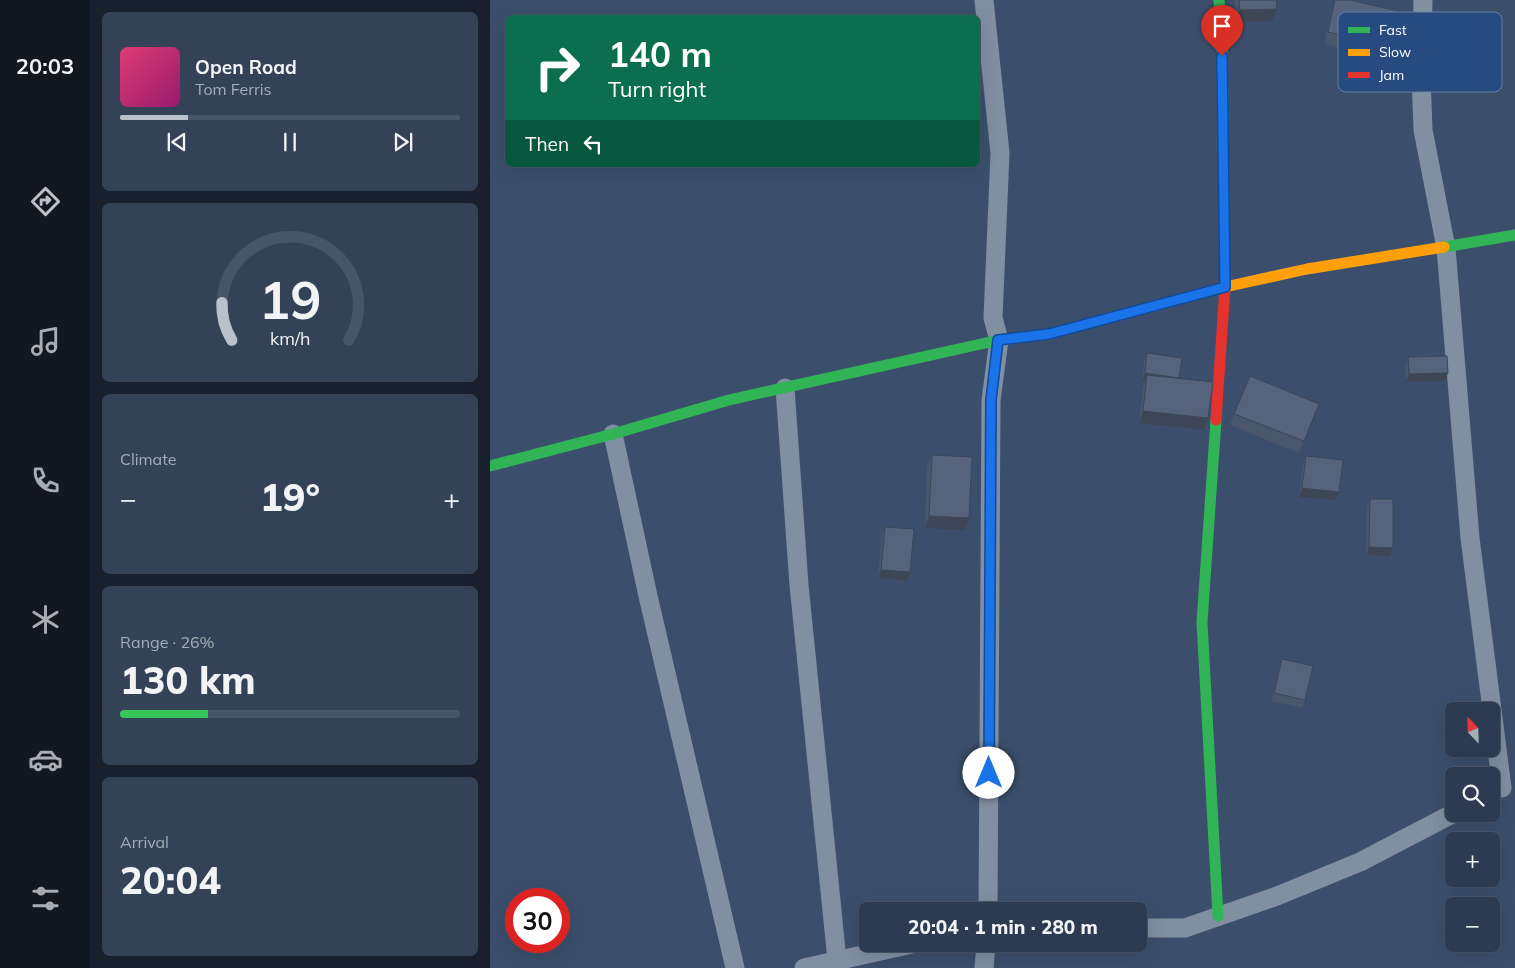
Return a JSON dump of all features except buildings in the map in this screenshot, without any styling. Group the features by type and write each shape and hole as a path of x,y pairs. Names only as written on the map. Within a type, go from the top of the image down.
{"street":[{"path":"984,0 1000,153 993,318 998,340 991,400 988,902"},
{"path":"1218,916 1202,622 1225,287 1222,36 1219,0"},
{"path":"1422,92 1423,130 1446,248 1470,538 1503,789"},
{"path":"490,466 613,434 729,400 998,340 1049,334 1225,287 1307,270 1515,235"},
{"path":"785,388 799,586 837,960"},
{"path":"613,434 650,606 735,968"},
{"path":"1147,928 1184,928 1277,896 1360,862 1445,818"},
{"path":"804,968 874,952"},
{"path":"984,968 985,952"}],"traffic: fast":[{"path":"1219,0 1222,37 1224,220"},
{"path":"1444,247 1515,235"},
{"path":"490,466 613,434 729,400 999,340 1025,337"},
{"path":"1216,420 1202,622 1218,916"}],"traffic: slow":[{"path":"1143,309 1225,287 1307,269 1444,247"}],"traffic: jam":[{"path":"1216,420 1225,287 1224,220"},
{"path":"1025,337 1049,334 1143,309"}],"route":[{"path":"989,773 991,400 998,340 1049,334 1225,287 1222,56"}]}
